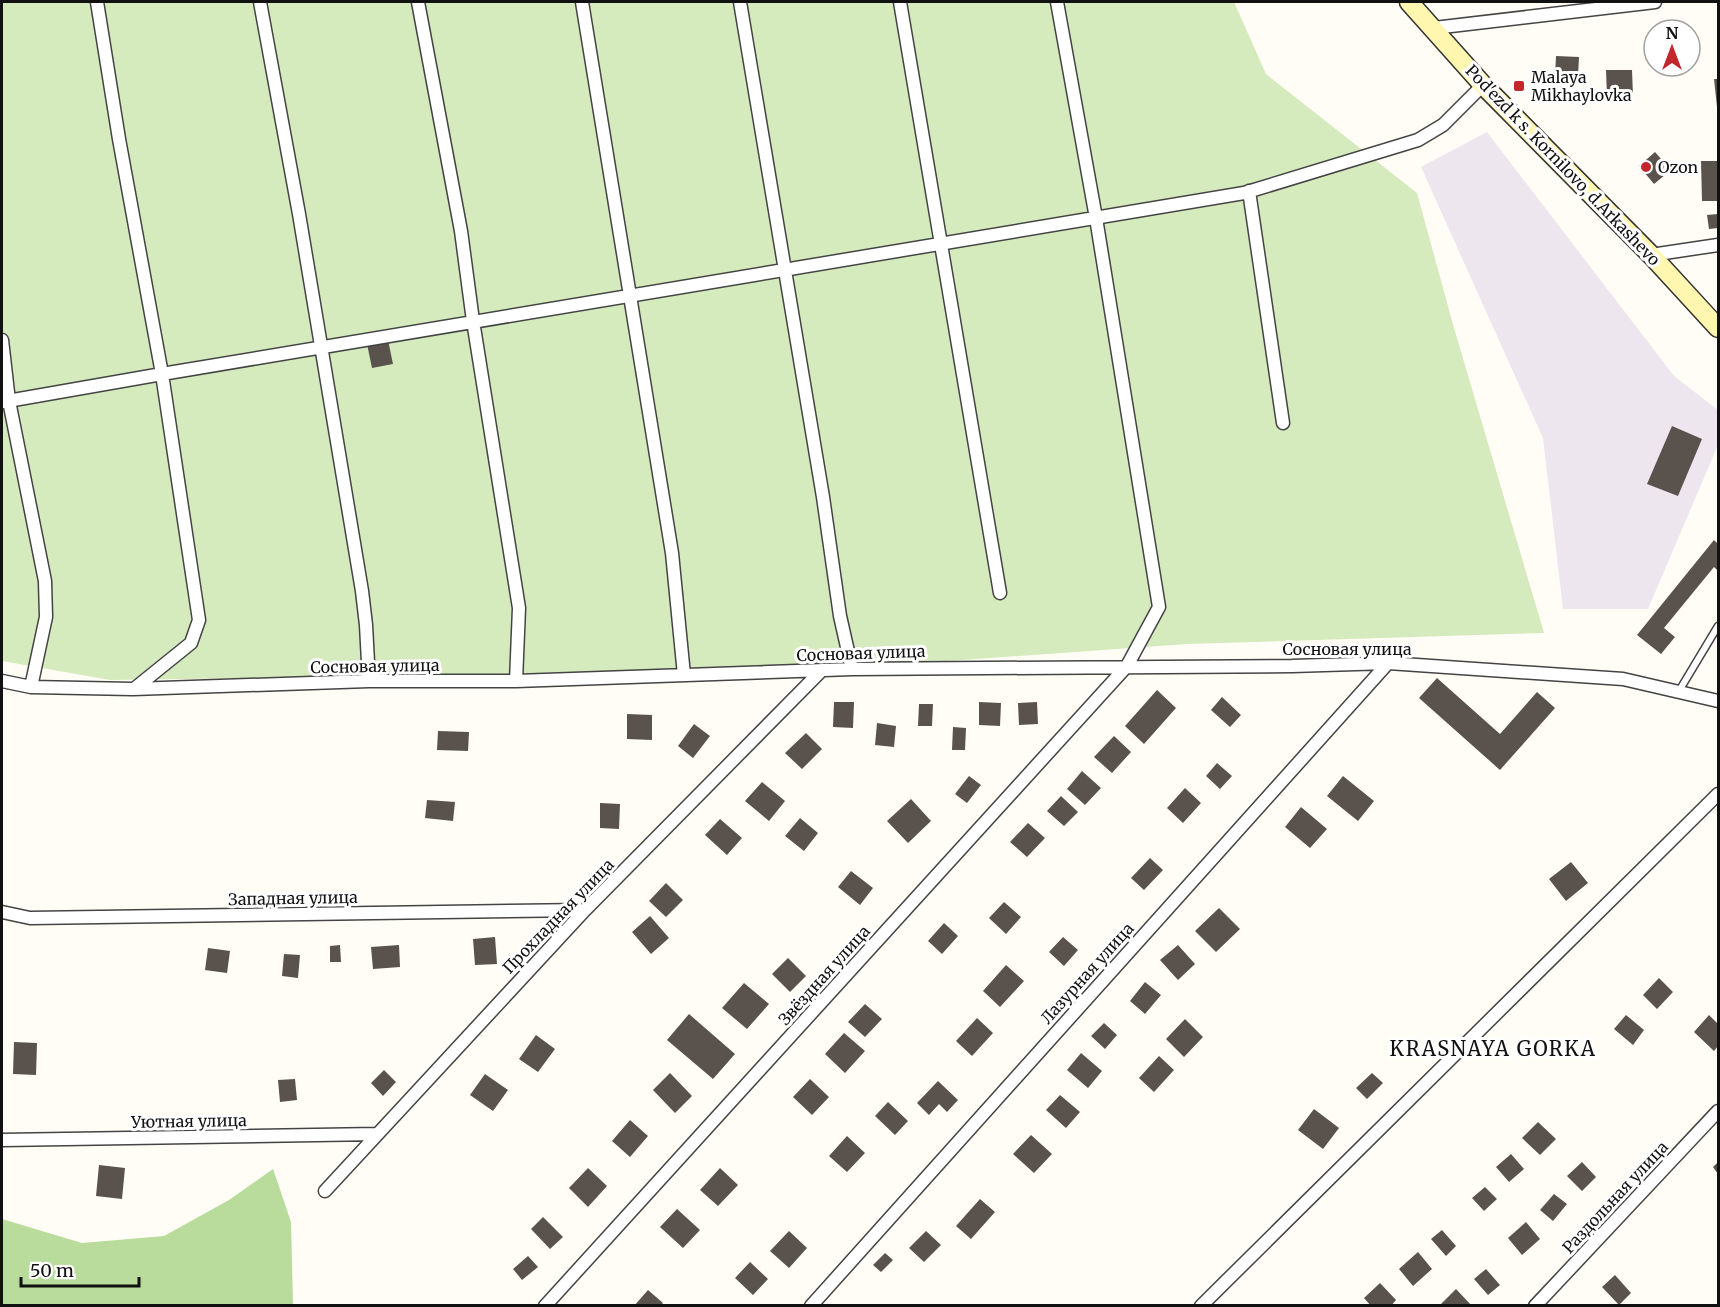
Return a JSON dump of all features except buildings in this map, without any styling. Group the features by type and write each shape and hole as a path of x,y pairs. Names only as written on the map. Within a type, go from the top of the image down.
{"street":[{"path":"97,2 119,139 162,374 199,620 191,643 133,689"},
{"path":"260,2 297,203 362,591 369,681"},
{"path":"418,2 460,231 519,608 516,681"},
{"path":"582,2 672,553 684,675"},
{"path":"740,2 823,497 840,616 852,669"},
{"path":"900,2 1000,593"},
{"name":"Звёздная улица","path":"545,1305 1127,666 1159,607 1096,218 1057,2"},
{"name":"Pod'ezd k s. Kornilovo, d.Arkashevo","path":"1409,2 1483,85 1651,255 1719,328"},
{"path":"1434,28 1656,2"},
{"path":"5,401 1249,191 1418,140 1443,125 1483,85"},
{"path":"1249,191 1283,423"},
{"path":"1651,255 1719,245"},
{"path":"2,340 5,401 45,581 46,617 31,687"},
{"name":"Сосновая улица","path":"2,681 31,687 133,689 369,681 516,681 852,669 1292,666 1388,663 1623,679 1719,701"},
{"name":"Лазурная улица","path":"810,1305 1388,663"},
{"name":"Прохладная улица","path":"326,1191 585,910 822,670"},
{"path":"1201,1305 1719,794"},
{"name":"Западная улица","path":"2,912 30,918 585,910"},
{"name":"Раздольная улица","path":"1534,1305 1719,1111"},
{"name":"Уютная улица","path":"2,1140 377,1134"}],"lane":[{"path":"1678,692 1719,626"}],"shaded area":[{"path":"1487,132 1674,376 1718,410 1718,445 1648,609 1563,609 1543,438 1421,167"}],"green space":[{"path":"2,2 1234,2 1266,74 1417,193 1454,328 1544,633 1187,644 822,670 110,680 2,661"},
{"path":"273,1169 291,1222 293,1305 2,1305 2,1219 82,1243 164,1236 229,1200"}],"place":[{"name":"Malaya Mikhaylovka","path":"1519,86"},
{"name":"Ozon","path":"1646,167"}],"district":[{"name":"KRASNAYA GORKA","path":"1493,1048"}]}
